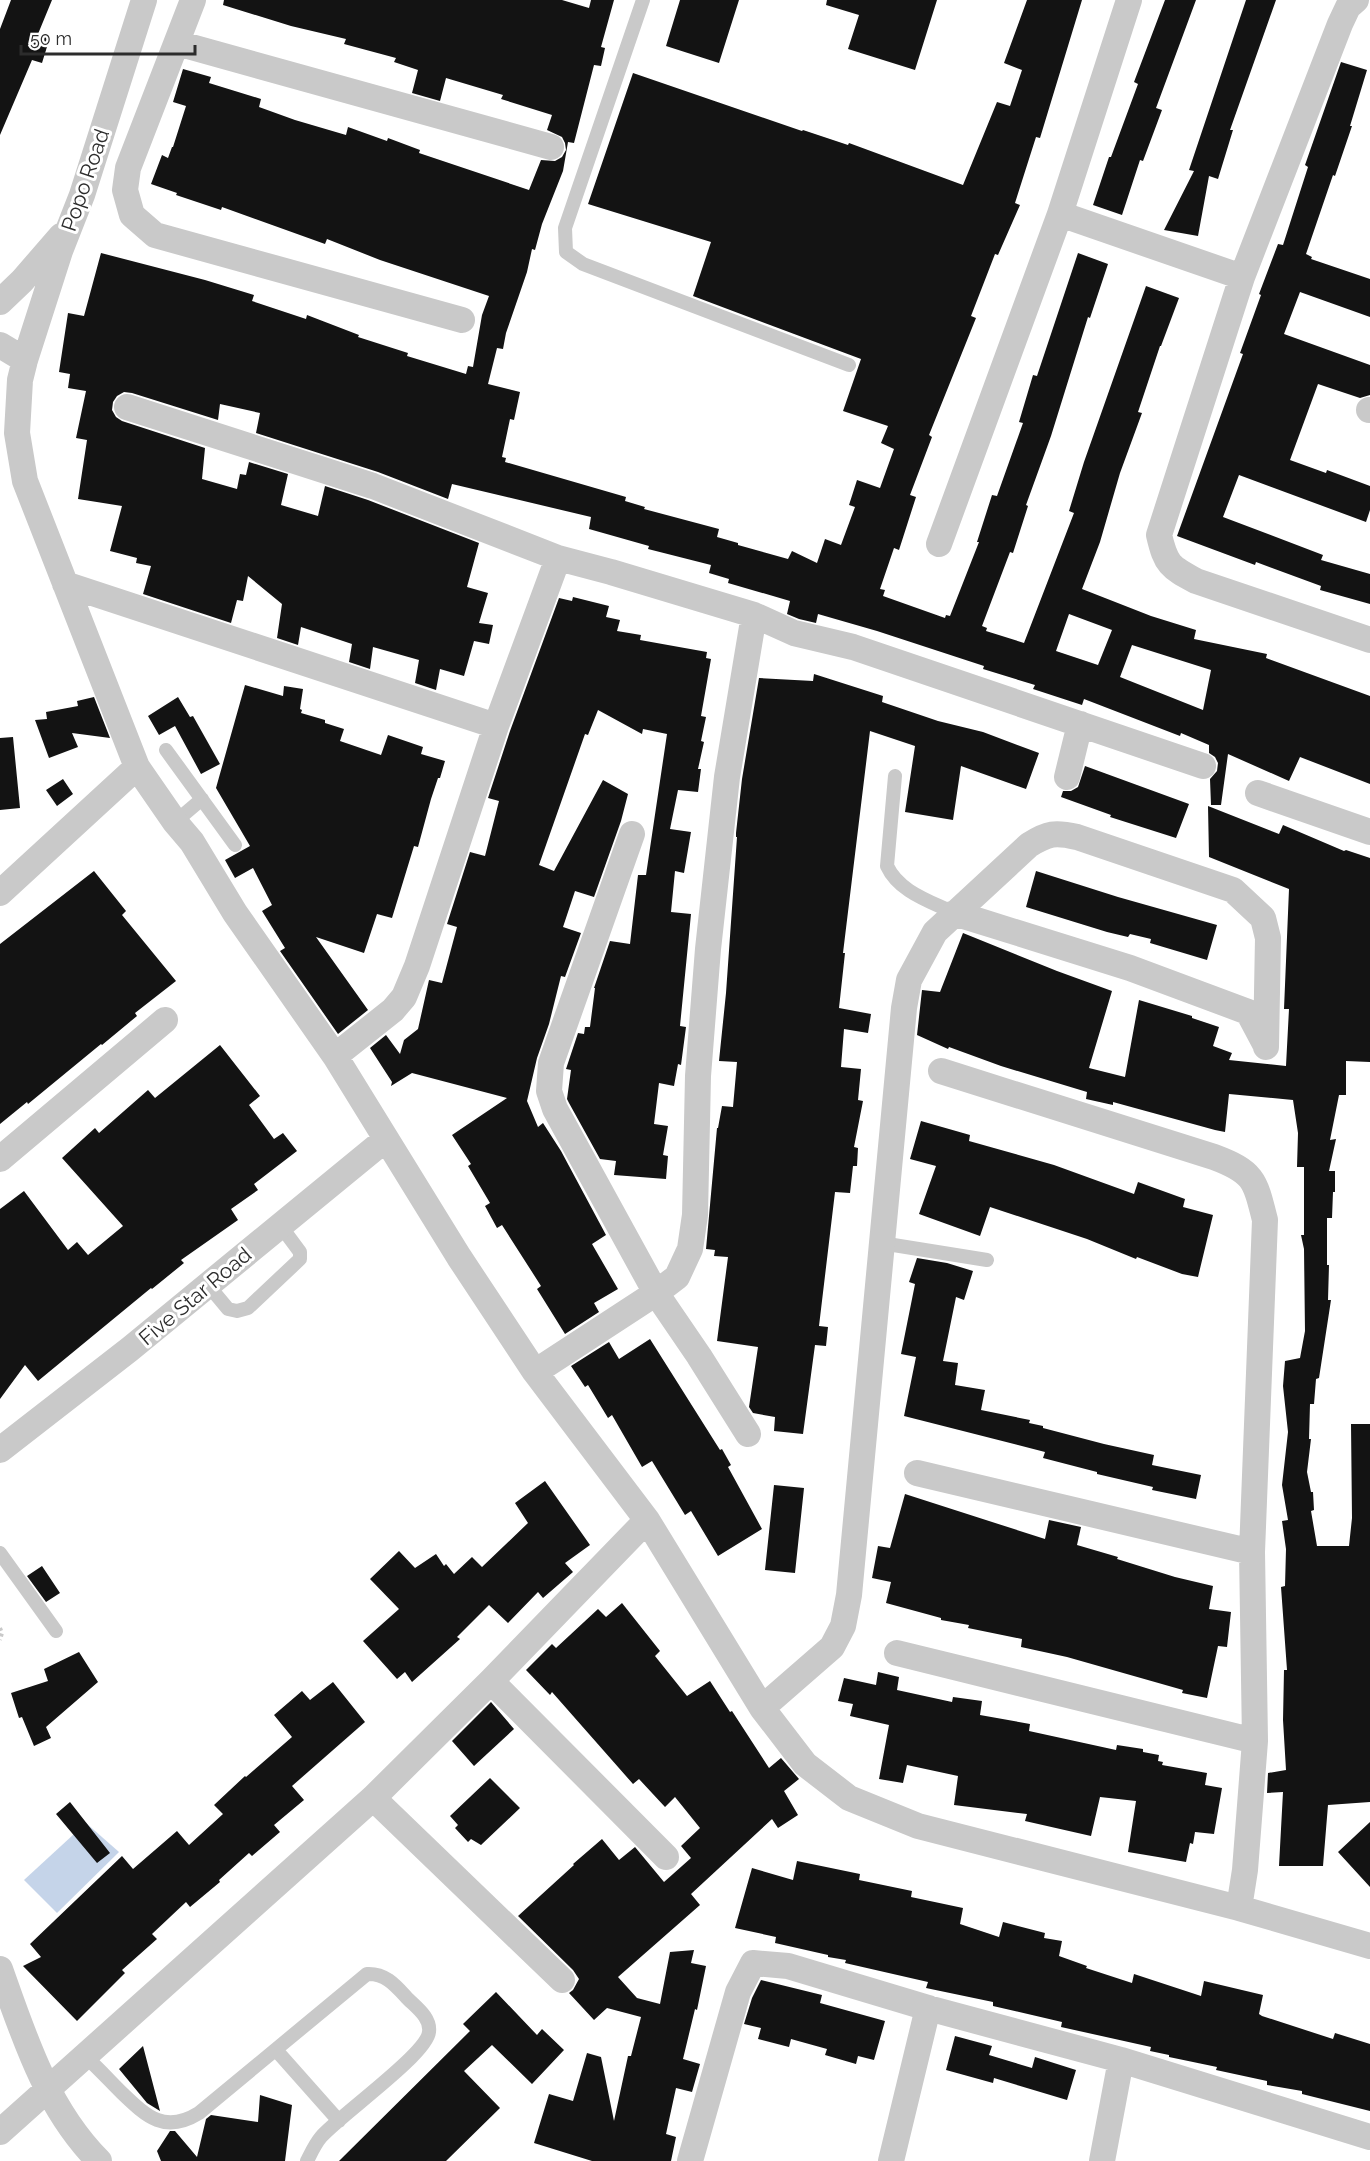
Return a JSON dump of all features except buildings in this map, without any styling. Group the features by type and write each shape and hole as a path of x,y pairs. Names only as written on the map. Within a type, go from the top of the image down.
{"street":[{"name":"Popo Road","path":"28,490 17,434 15,375 82,195 144,0"},
{"path":"193,0 128,168 125,190 132,215 155,235 462,320"},
{"path":"939,544 1060,214 1129,0"},
{"path":"1356,0 1348,7 1340,24 1242,277 1159,535 1163,553 1172,568 1196,581 1370,640"},
{"path":"177,43 551,147"},
{"path":"1060,214 1242,277"},
{"path":"0,302 22,281 71,224"},
{"path":"0,345 15,375"},
{"path":"127,407 373,486 558,558 754,615 794,633 853,646 1203,766"},
{"path":"0,454 28,490 137,767 175,822 192,842 235,913 335,1056 459,1257 535,1372 647,1520 762,1708 805,1764 857,1802 918,1826 1239,1908 1370,1946"},
{"path":"335,1056 393,1010 404,997 417,966 496,726 558,558"},
{"path":"64,584 496,726"},
{"path":"535,1372 656,1293 676,1277 690,1249 695,1215 698,1076 708,949 727,777 754,615"},
{"path":"1067,777 1080,724"},
{"path":"0,893 137,767"},
{"path":"1258,793 1370,832"},
{"path":"762,1708 832,1647 843,1626 849,1595 906,991 918,961 935,932 954,913 1029,845 1044,835 1061,833 1233,890 1263,918 1268,938 1266,1047 1248,1012 1130,968 954,913"},
{"path":"632,834 551,1063 549,1091 555,1109 656,1293 748,1434"},
{"path":"0,1158 165,1020"},
{"path":"941,1071 1214,1157 1238,1166 1252,1180 1265,1220 1252,1552 1255,1741 1245,1870 1239,1908"},
{"name":"Five Star Road","path":"0,1450 130,1349 386,1139"},
{"path":"917,1473 1252,1552"},
{"path":"0,2132 373,1798 491,1681 647,1520"},
{"path":"897,1653 1255,1741"},
{"path":"491,1681 666,1857"},
{"path":"373,1798 562,1980"},
{"path":"690,2161 738,1992 753,1963 788,1966 928,2008 1121,2060 1370,2137"},
{"path":"0,1969 47,2090 62,2114 99,2161"},
{"path":"891,2161 928,2008"},
{"path":"1102,2161 1121,2060"}],"lane":[{"path":"644,0 565,228 566,252 583,264 849,365"},
{"path":"166,750 235,845"},
{"path":"895,776 887,866 892,877 900,886 954,913"},
{"path":"175,822 202,799"},
{"path":"208,1285 228,1309 237,1311 248,1308 300,1259 300,1252 280,1225"},
{"path":"881,1244 987,1260"},
{"path":"0,1553 56,1631"},
{"path":"85,2056 143,2114 166,2122 187,2120 200,2113 367,1974 376,1974 391,1981 429,2021 426,2043 321,2138 307,2161"},
{"path":"276,2050 339,2121"}],"path":[{"path":"0,1628 2,1633 0,1640"}],"water":[{"path":"86,1823 119,1852 57,1913 24,1880"}]}
